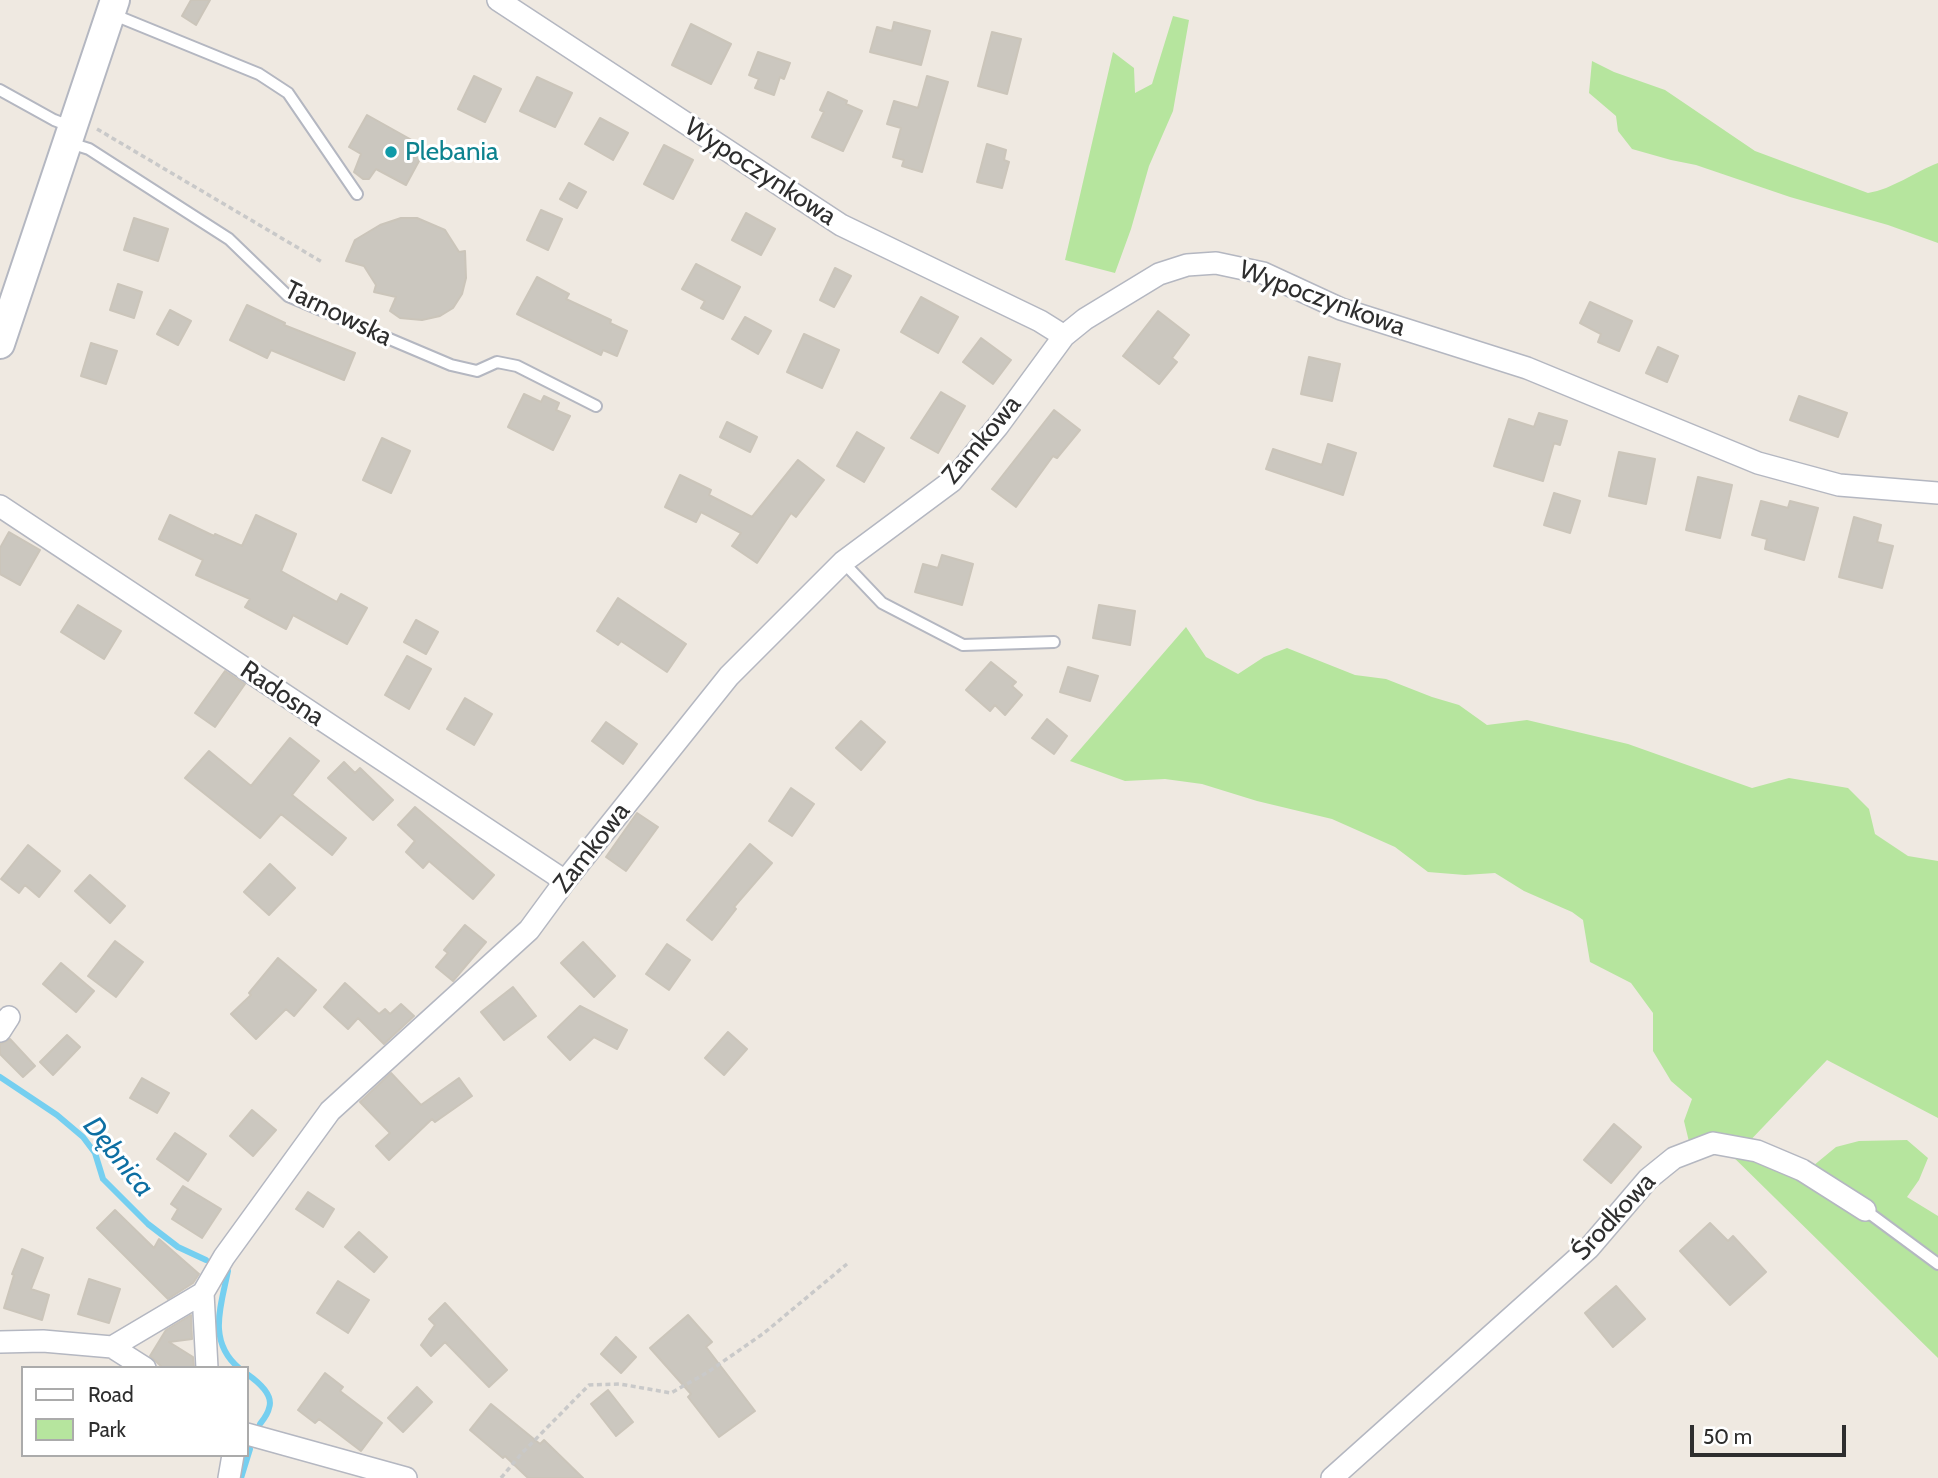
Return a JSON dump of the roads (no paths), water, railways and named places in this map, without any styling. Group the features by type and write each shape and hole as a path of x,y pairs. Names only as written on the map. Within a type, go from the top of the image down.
{"main road":[{"path":"0,344 79,133 113,6"}],"street":[{"name":"Wypoczynkowa","path":"498,0 841,225 1040,321 1064,336 1159,274 1187,265 1216,262 1263,273 1341,309 1527,368 1758,463 1839,485 1938,493"},
{"name":"Zamkowa","path":"112,1347 203,1293 224,1256 330,1111 529,930 729,676 843,562 952,481 998,426 1064,336"},
{"name":"Radosna","path":"0,506 565,881"},
{"name":"Środkowa","path":"1332,1478 1589,1248 1648,1179 1674,1158 1713,1143 1757,1152 1802,1170 1865,1210"},
{"path":"203,1293 207,1366"},
{"path":"0,1342 43,1341 112,1347 142,1366"},
{"path":"248,1434 407,1478"},
{"path":"229,1478 233,1457"}],"lane":[{"path":"113,6 279,85 288,93 357,194"},
{"name":"Tarnowska","path":"0,90 79,133 89,149 229,239 288,296 451,365 477,370 497,362 517,366 596,405"},
{"path":"843,562 881,603 963,645 1055,642"},
{"name":"Środkowa","path":"1865,1210 1938,1264"}],"waterway":[{"name":"Dębnica","path":"0,1077 57,1115 83,1137 95,1153 103,1179 148,1224 178,1247 206,1260"},
{"name":"Dębnica","path":"228,1271 220,1310 220,1335 229,1358 237,1366"},
{"name":"Dębnica","path":"248,1375 260,1384 269,1398 268,1410 260,1424"},
{"name":"Dębnica","path":"248,1455 250,1449"},
{"name":"Dębnica","path":"241,1478 248,1457"}],"place":[{"name":"Plebania","path":"391,152"}]}
